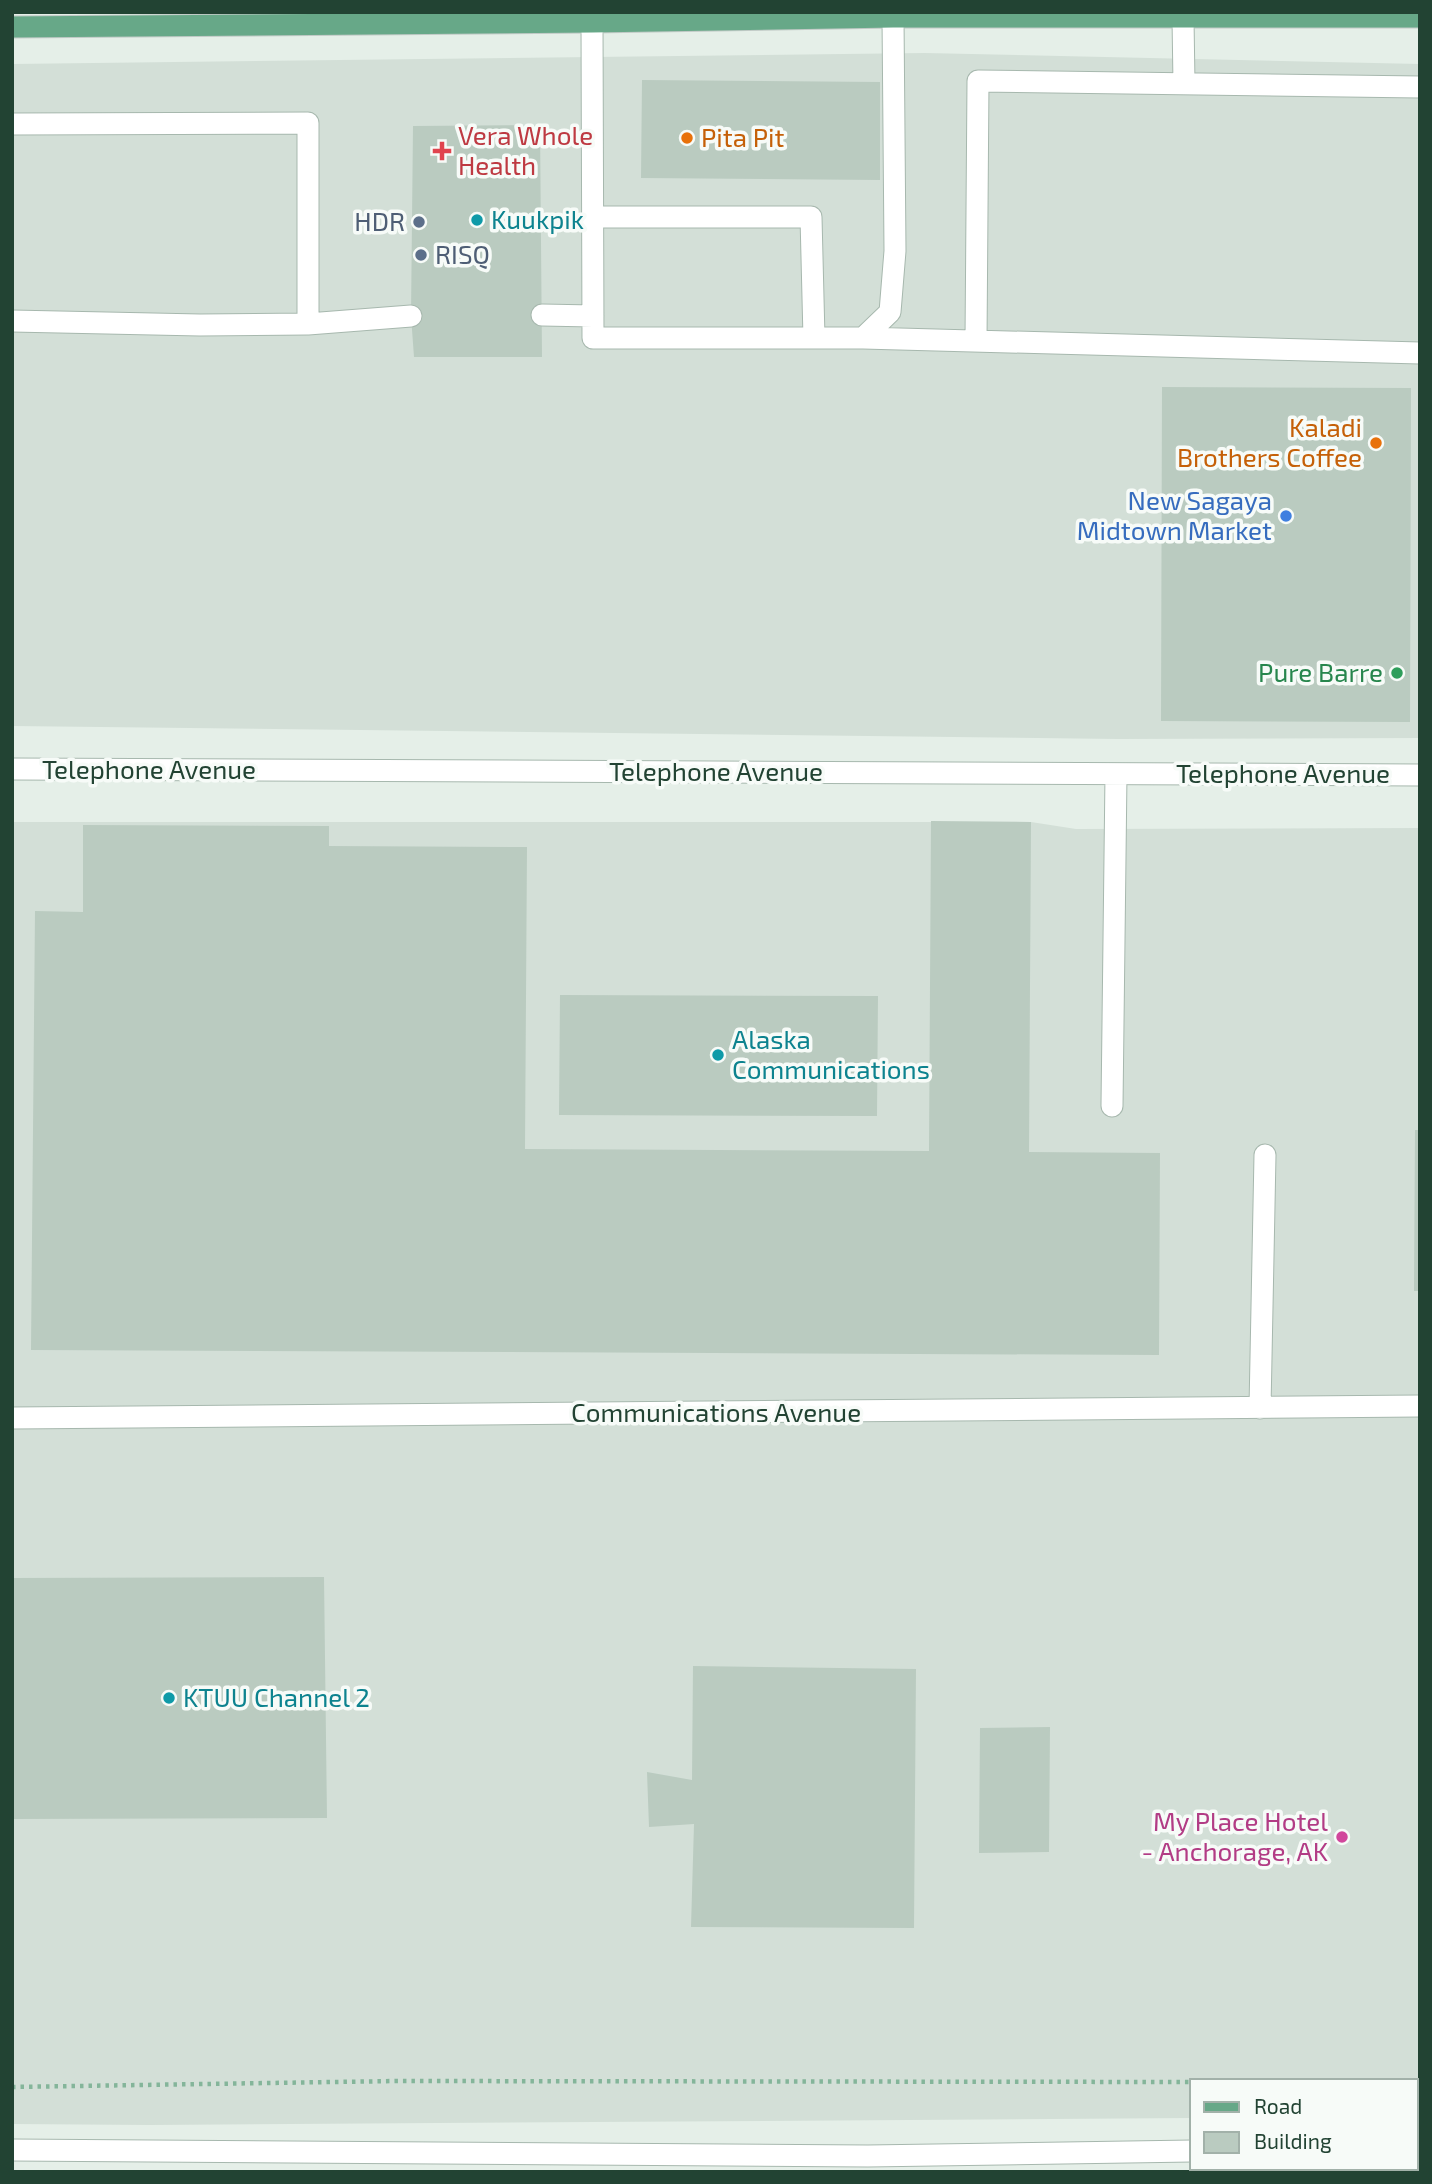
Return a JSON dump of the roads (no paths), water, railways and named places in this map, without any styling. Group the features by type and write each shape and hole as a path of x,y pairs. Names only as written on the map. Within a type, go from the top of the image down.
{"main road":[{"path":"12,27 597,17 1420,17"}],"street":[{"path":"597,17 593,338 863,338 1420,353"},
{"path":"863,338 890,312 895,251 893,17"},
{"path":"1183,18 1184,84"},
{"path":"976,341 978,80 1420,87"},
{"path":"12,124 308,123 308,324"},
{"path":"593,216 811,216 814,338"},
{"path":"542,314 593,316"},
{"path":"12,321 308,324 411,316"},
{"name":"Telephone Avenue","path":"12,769 1420,775"},
{"path":"1112,1106 1116,774"},
{"path":"1260,1409 1265,1156"},
{"name":"Communications Avenue","path":"12,1418 1420,1406"},
{"path":"12,2150 98,2161 710,2163 868,2156 1180,2158"}],"place":[{"name":"Pita Pit","path":"687,138"},
{"name":"Vera Whole Health","path":"442,151"},
{"name":"Kuukpik","path":"477,220"},
{"name":"HDR","path":"419,222"},
{"name":"RISQ","path":"421,255"},
{"name":"Kaladi Brothers Coffee","path":"1376,443"},
{"name":"New Sagaya Midtown Market","path":"1286,516"},
{"name":"Pure Barre","path":"1397,673"},
{"name":"Alaska Communications","path":"718,1055"},
{"name":"KTUU Channel 2","path":"169,1698"},
{"name":"My Place Hotel - Anchorage, AK","path":"1342,1837"}]}
